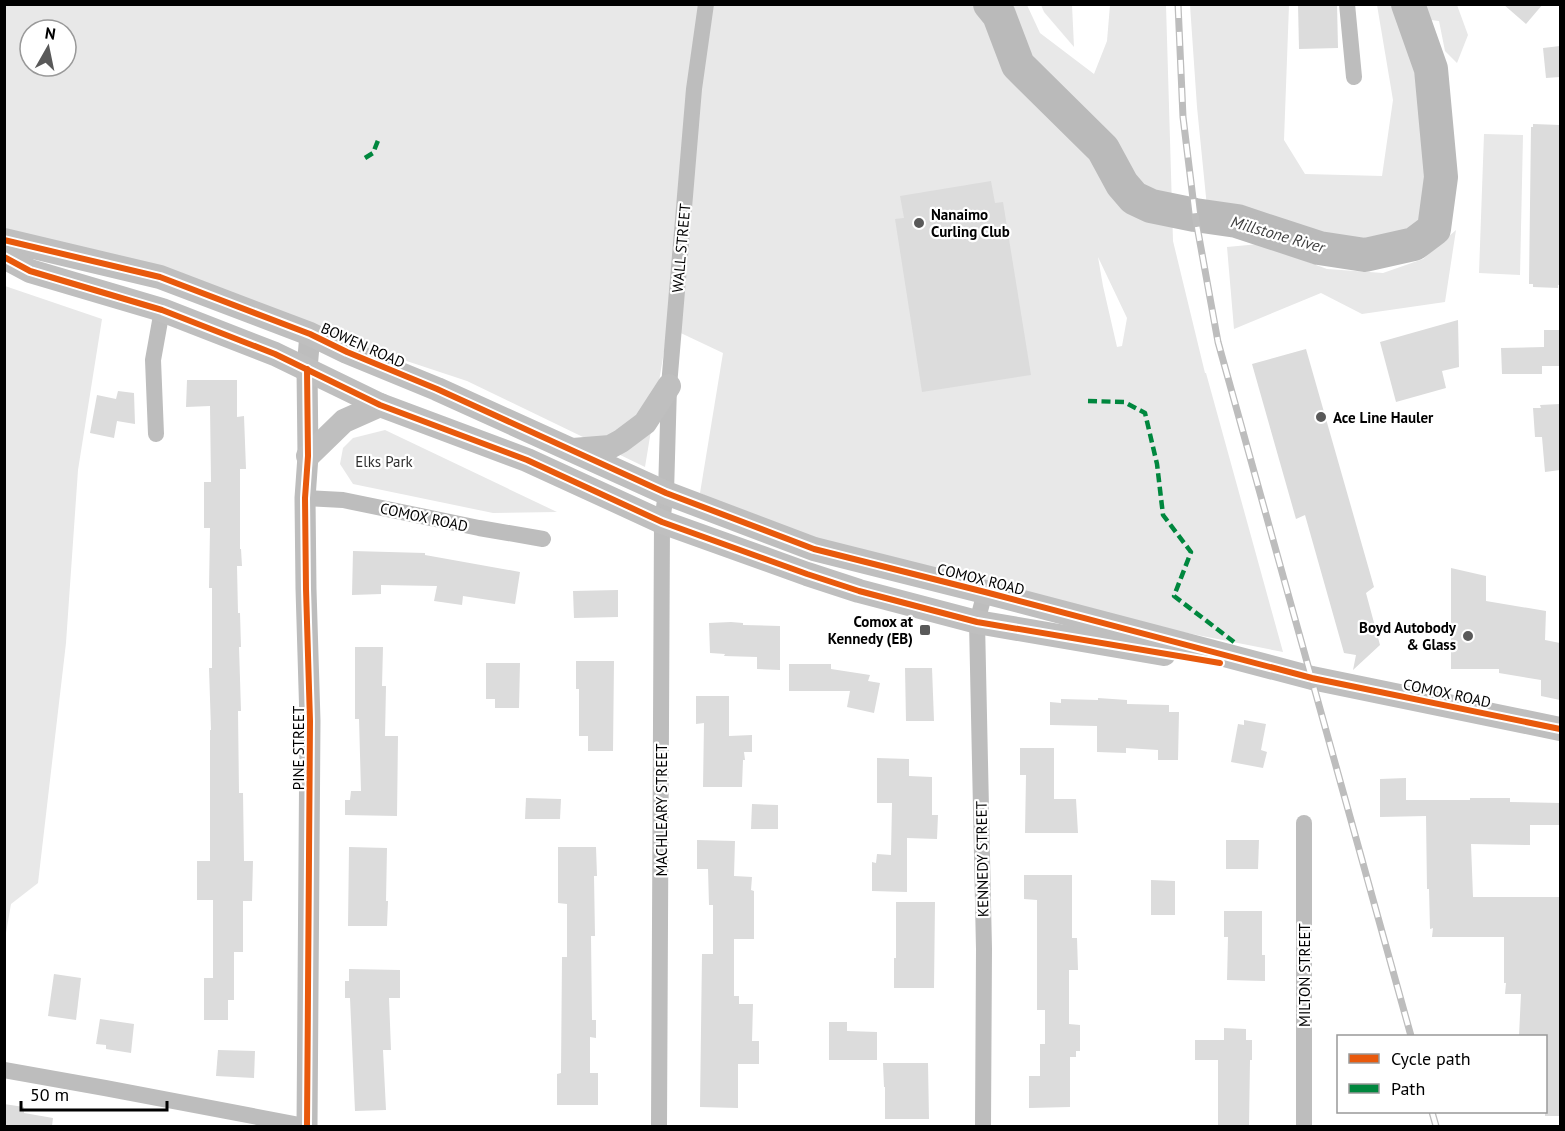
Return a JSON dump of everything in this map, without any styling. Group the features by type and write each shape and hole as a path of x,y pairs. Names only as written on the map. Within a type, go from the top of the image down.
{"main road":[{"name":"BOWEN ROAD","path":"4,240 160,277 310,334 666,493"},
{"path":"4,257 30,271 162,310 275,354 380,405 527,460 662,522"},
{"path":"571,450 610,447 621,441 645,423 669,386"},
{"path":"308,456 344,421 380,405"},
{"name":"COMOX ROAD","path":"666,493 814,549 1294,674 1560,729"},
{"name":"COMOX ROAD","path":"662,522 859,591 977,622 1294,674"}],"street":[{"name":"WALL STREET","path":"666,493 669,386 694,89 706,4"},
{"path":"1347,4 1354,77"},
{"path":"156,434 153,360 162,310"},
{"name":"PINE STREET","path":"306,1126 310,721 305,498 308,456 307,369 310,334"},
{"name":"MACHLEARY STREET","path":"659,1126 662,522 666,493"},
{"name":"COMOX ROAD","path":"305,498 343,500 543,539"},
{"name":"KENNEDY STREET","path":"984,1126 984,949 977,622 985,592"},
{"name":"MILTON STREET","path":"1304,823 1304,1126"},
{"path":"4,1070 248,1121 306,1126"}],"green space":[{"path":"4,5 1027,5 1040,33 1094,74 1107,41 1110,5 1166,5 1173,241 1205,373 1283,652 857,568 700,493 723,353 668,327 645,467 467,381 5,228","holes":["1098,257 1127,318 1122,346 1117,347"]},
{"path":"1041,5 1072,5 1074,47 1044,12"},
{"path":"1190,5 1289,5 1284,140 1305,174 1382,176 1393,100 1377,5 1397,5 1418,65 1430,157 1427,215 1396,239 1348,245 1239,209 1207,207"},
{"path":"1426,5 1457,5 1468,35 1457,63 1445,51 1439,21 1431,20 1425,8"},
{"path":"1484,134 1523,135 1520,275 1479,273"},
{"path":"1456,230 1445,302 1362,314 1321,293 1234,329 1227,247 1259,244 1327,269 1383,273 1423,259"},
{"path":"5,286 102,319 78,470 66,643 38,883 11,904 5,939"},
{"name":"Elks Park","path":"385,430 557,512 493,513 353,484 340,464 343,448 353,438"}],"building":[{"path":"1298,4 1337,4 1338,48 1299,49"},
{"path":"1503,4 1543,4 1526,24"},
{"path":"1560,46 1560,77 1546,78 1543,48"},
{"path":"1533,124 1560,125 1560,285 1558,288 1533,287 1533,284 1529,284 1531,127"},
{"path":"991,181 995,203 1003,202 1031,375 922,392 895,219 904,218 900,196"},
{"path":"1458,320 1459,367 1442,371 1446,388 1396,402 1380,342"},
{"path":"1544,330 1560,330 1560,366 1542,366 1542,374 1502,374 1501,348 1544,347"},
{"path":"1306,349 1374,587 1366,593 1380,645 1353,670 1356,655 1344,653 1305,515 1296,519 1252,364"},
{"path":"187,380 237,380 237,417 244,416 246,469 240,469 242,566 237,566 241,647 239,647 241,711 238,711 239,793 243,793 244,861 253,861 252,901 243,901 243,952 234,952 234,1000 228,1000 228,1020 204,1020 204,978 213,978 213,900 197,900 197,861 210,861 209,668 212,668 212,588 209,588 210,528 204,528 204,482 211,482 210,406 186,407"},
{"path":"118,391 134,393 135,424 117,421 114,438 90,433 97,395 116,399"},
{"path":"1560,404 1560,470 1545,472 1542,437 1535,437 1533,408 1541,408 1540,405"},
{"path":"353,551 425,553 425,555 520,572 515,604 463,596 462,605 434,601 437,586 381,585 381,594 352,595"},
{"path":"1451,568 1486,576 1486,601 1546,611 1545,640 1560,643 1560,700 1541,696 1541,680 1499,673 1499,669 1451,669"},
{"path":"618,590 618,617 574,618 573,591"},
{"path":"709,623 743,623 743,625 780,626 780,670 757,669 757,657 724,656 725,654 710,653"},
{"path":"355,647 383,647 382,686 386,686 385,736 398,736 397,816 345,815 345,800 350,800 351,791 361,791 359,719 355,719"},
{"path":"576,661 614,661 613,751 588,751 588,736 579,736 579,689 576,689"},
{"path":"486,663 520,663 519,708 495,708 495,699 486,699"},
{"path":"789,664 831,664 831,669 870,675 868,681 880,683 874,713 847,707 850,691 789,691"},
{"path":"905,668 932,668 934,721 906,721"},
{"path":"696,696 729,696 729,736 752,735 752,752 744,752 742,787 703,787 704,723 696,724"},
{"path":"1098,698 1127,700 1127,704 1169,705 1169,712 1179,712 1178,760 1158,760 1158,750 1126,748 1126,753 1097,752 1097,726 1050,725 1050,702 1061,703 1061,699 1098,700"},
{"path":"1244,720 1266,724 1261,750 1267,752 1263,768 1231,762 1238,724 1244,725"},
{"path":"1020,748 1054,748 1054,799 1076,799 1078,833 1025,833 1026,775 1020,775"},
{"path":"877,758 909,759 909,776 932,777 932,815 938,815 937,839 907,838 907,892 872,891 872,862 876,863 877,854 891,855 892,803 877,803"},
{"path":"1406,778 1406,800 1510,798 1510,802 1560,803 1560,825 1530,825 1530,845 1471,844 1473,897 1560,897 1560,1116 1545,1116 1547,1113 1547,1035 1519,1035 1521,994 1505,994 1504,937 1432,937 1429,889 1427,889 1426,816 1380,817 1380,779"},
{"path":"526,798 561,799 560,819 525,819"},
{"path":"752,804 778,805 778,829 751,829"},
{"path":"697,840 735,841 734,876 752,877 754,939 734,939 734,996 739,996 739,1004 753,1004 752,1041 759,1041 759,1064 738,1064 738,1108 700,1107 702,954 713,954 713,905 709,905 708,869 697,869"},
{"path":"1226,840 1259,840 1258,869 1226,869"},
{"path":"349,847 387,848 387,926 348,926"},
{"path":"558,847 596,847 595,936 591,936 592,1020 596,1020 596,1038 590,1037 590,1073 598,1073 598,1105 557,1105 557,1074 561,1073 562,957 567,957 567,904 558,903"},
{"path":"1024,875 1072,875 1072,938 1077,938 1078,970 1069,970 1069,1024 1080,1025 1080,1051 1076,1051 1076,1057 1070,1057 1070,1107 1029,1108 1029,1076 1040,1076 1040,1044 1045,1044 1045,1010 1037,1010 1037,900 1024,899"},
{"path":"1151,880 1175,881 1175,915 1151,915"},
{"path":"896,902 935,902 934,988 894,988"},
{"path":"1224,911 1262,911 1262,955 1265,955 1265,981 1227,980 1228,937 1224,937"},
{"path":"349,969 400,970 400,998 389,998 391,1050 383,1050 386,1110 355,1111 350,998 345,998 345,981 349,981"},
{"path":"54,974 81,978 76,1020 48,1016"},
{"path":"100,1019 134,1024 131,1053 106,1049 106,1045 96,1044"},
{"path":"829,1022 847,1022 847,1031 877,1032 877,1060 829,1060"},
{"path":"1224,1028 1246,1029 1246,1040 1252,1040 1249,1126 1218,1126 1218,1060 1195,1060 1195,1040 1224,1040"},
{"path":"218,1050 255,1051 254,1078 216,1076"},
{"path":"883,1063 928,1063 929,1119 885,1119"},
{"path":"4,1104 24,1107 24,1113 53,1118 52,1126 4,1126"}],"waterway":[{"name":"Millstone River","path":"990,4 999,15 1018,65 1103,149 1122,184 1134,198 1151,206 1237,221 1319,248 1365,255 1414,244 1434,229 1441,177 1431,69 1408,4"}],"railway":[{"path":"1178,4 1183,117 1195,215 1218,342 1411,1035"},
{"path":"1432,1113 1436,1126"}],"marked path":[{"path":"365,158 373,153 379,138"},
{"path":"1088,401 1124,402 1145,413 1157,464 1163,515 1191,552 1174,596 1234,642"}],"cycle path":[{"path":"4,240 160,277 310,334 666,493 814,549 1312,678 1560,729"},
{"path":"4,257 30,271 162,310 275,354 380,405 527,460 662,522 807,574 859,591 977,622 1220,663"},
{"path":"307,369 308,456 305,498 310,721 307,1126"}],"place":[{"name":"Nanaimo Curling Club","path":"919,223"},
{"name":"Ace Line Hauler","path":"1321,417"},
{"name":"Comox at Kennedy (EB)","path":"925,630"},
{"name":"Boyd Autobody & Glass","path":"1468,636"}]}
